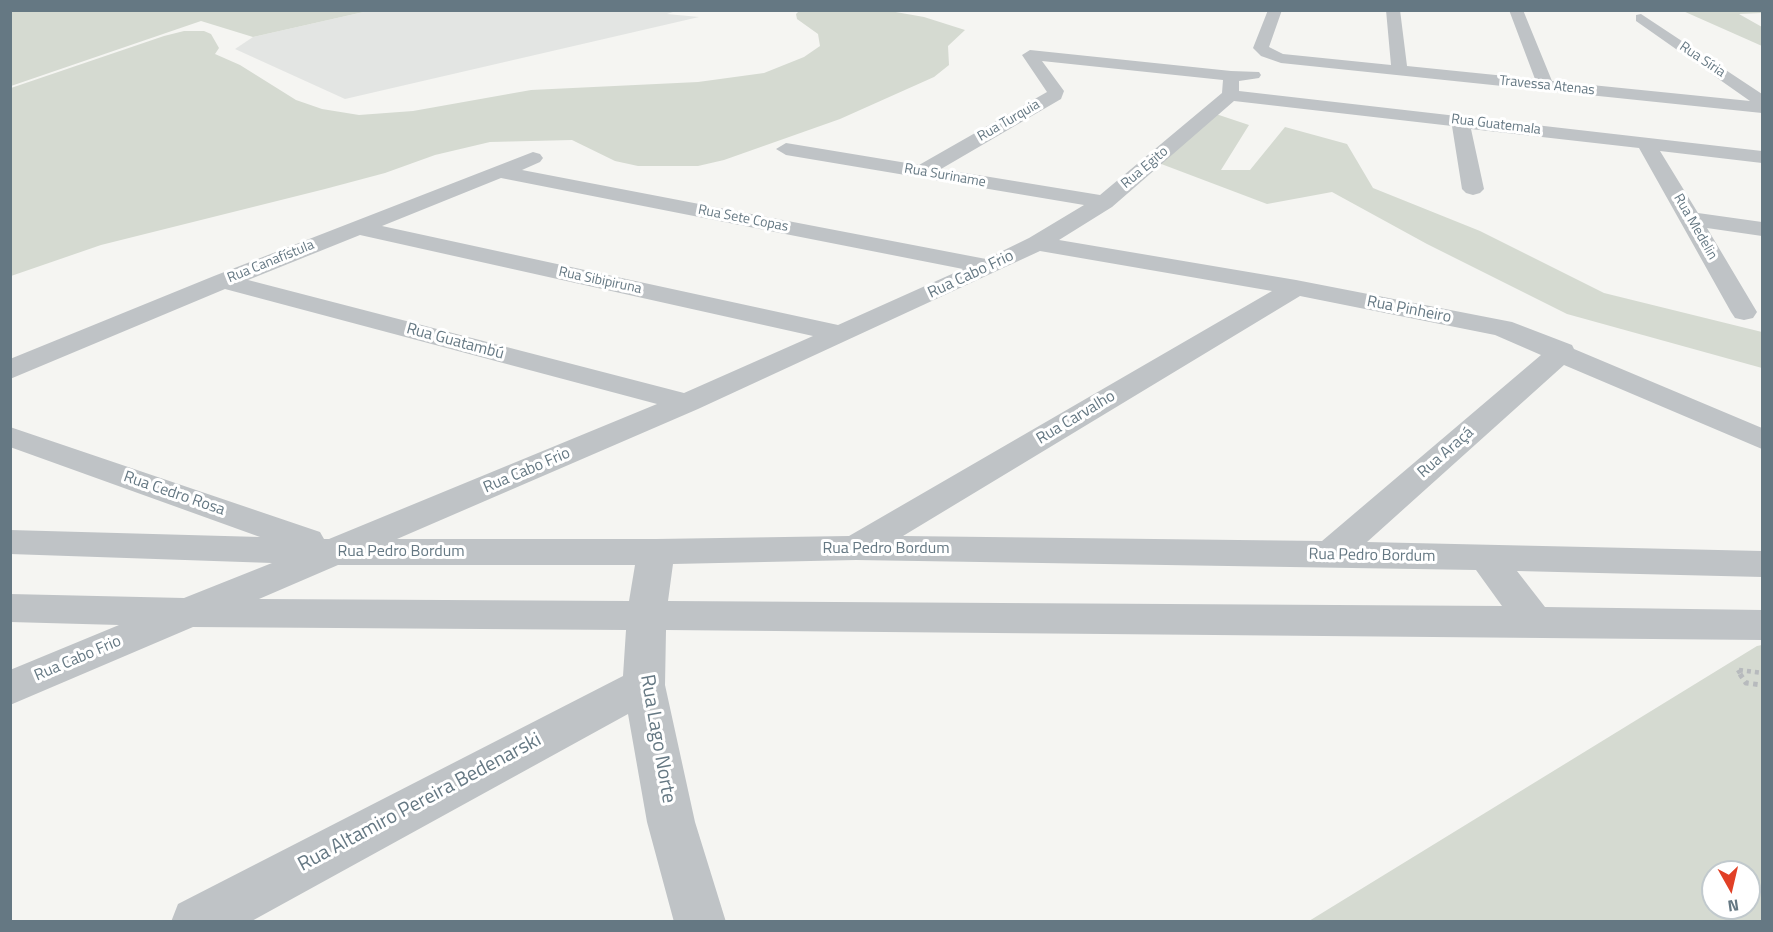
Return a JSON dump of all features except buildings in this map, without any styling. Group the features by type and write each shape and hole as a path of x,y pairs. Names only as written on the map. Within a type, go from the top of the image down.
{"street":[{"name":"Travessa Atenas","path":"1275,10 1261,48 1266,53 1281,58 1762,108"},
{"path":"1393,10 1400,72"},
{"path":"1516,10 1546,86"},
{"name":"Rua Síria","path":"1641,18 1762,102"},
{"name":"Travessa Atenas","path":"1030,55 1231,85 1284,72 1332,65"},
{"name":"Rua Turquia","path":"921,172 1055,95 1056,91 1030,55"},
{"name":"Rua Guatemala","path":"1231,85 1460,121 1762,157"},
{"name":"Rua Egito","path":"1038,243 1104,202 1231,85"},
{"path":"1460,121 1473,189"},
{"name":"Rua Medelin","path":"1646,143 1744,312"},
{"name":"Rua Suriname","path":"786,148 1104,202"},
{"name":"Rua Canafístula","path":"10,370 223,281 533,158"},
{"name":"Rua Sete Copas","path":"497,171 989,267"},
{"path":"1690,219 1762,229"},
{"name":"Rua Sibipiruna","path":"357,227 842,334"},
{"name":"Rua Cabo Frio","path":"10,688 687,403 1038,243"},
{"name":"Rua Pinheiro","path":"1038,243 1296,288 1502,328 1562,351 1762,439"},
{"name":"Rua Guatambú","path":"223,281 687,403"},
{"name":"Rua Carvalho","path":"856,548 1296,288"},
{"name":"Rua Araçá","path":"1331,554 1562,351"},
{"name":"Rua Cedro Rosa","path":"10,436 337,552"},
{"name":"Rua Pedro Bordum","path":"10,542 337,552 656,552 856,548 1331,554 1762,564"},
{"name":"Rua Lago Norte","path":"656,552 646,615 644,684 671,822 700,921"},
{"path":"1487,558 1534,621"},
{"path":"10,608 189,613 1534,621 1762,626"},
{"name":"Rua Altamiro Pereira Bedenarski","path":"197,921 644,684"}],"path":[{"path":"1762,673 1738,670 1746,683 1762,685"}],"shaded area":[{"path":"679,10 667,14 699,17 345,99 235,49 253,37 368,11"},
{"path":"10,11 368,11 253,37 201,21 11,86"},
{"path":"799,11 890,11 924,17 965,30 948,46 949,65 934,77 840,119 724,160 698,166 638,166 615,161 572,140 490,142 435,155 385,173 325,189 101,245 11,276 11,88 164,36 184,31 204,31 211,34 219,48 215,54 240,65 296,100 322,109 359,115 413,111 531,90 698,82 764,73 804,57 820,46 818,34 797,19 796,14"},
{"path":"1683,11 1762,11 1762,13 1739,14 1762,27 1762,46"},
{"path":"1216,114 1249,125 1221,170 1250,170 1285,127 1347,144 1373,188 1480,231 1604,293 1762,332 1762,368 1567,314 1427,244 1332,192 1267,204 1156,162"},
{"path":"1762,645 1762,921 1309,921 1757,646"}]}
